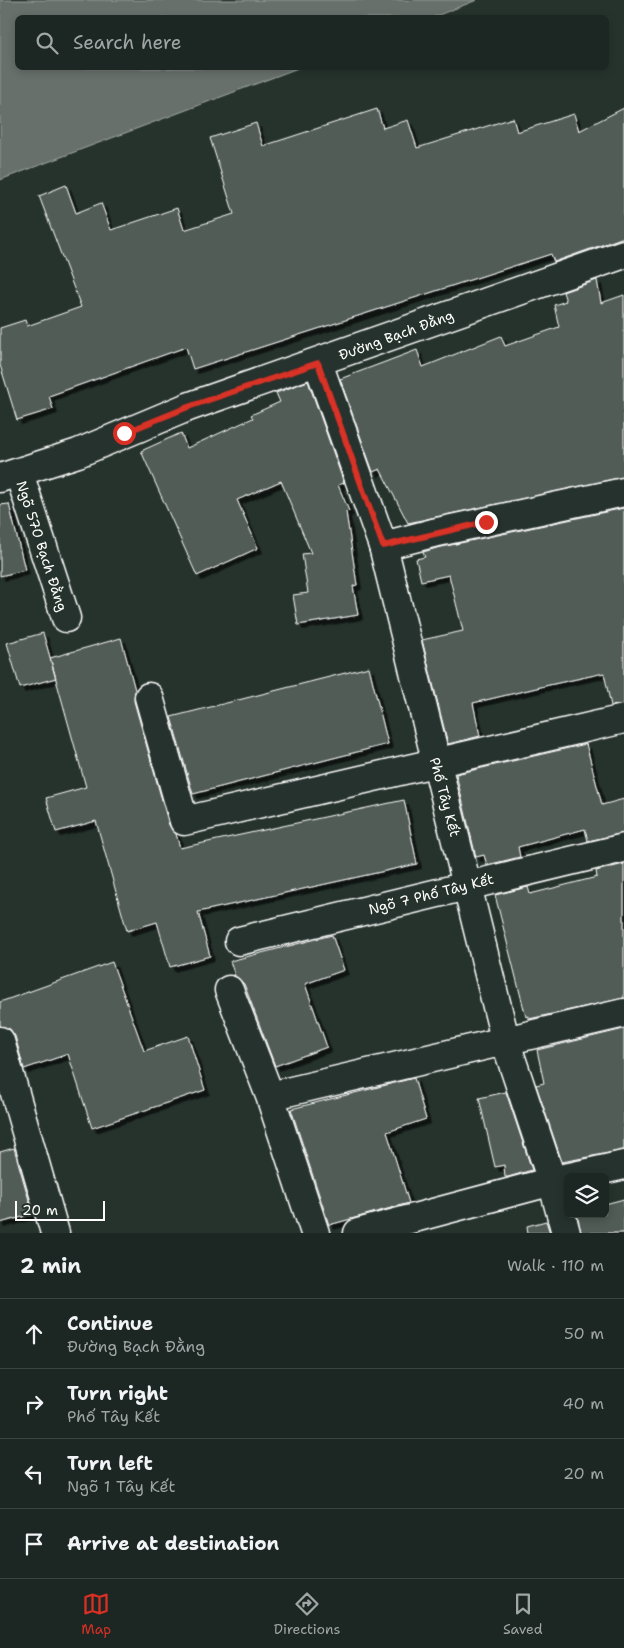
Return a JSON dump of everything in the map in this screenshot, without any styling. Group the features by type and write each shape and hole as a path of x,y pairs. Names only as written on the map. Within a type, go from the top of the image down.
{"street":[{"name":"Đường Bạch Đằng","path":"9,476 78,453 188,407 318,363 624,254"},
{"name":"Phố Tây Kết","path":"318,363 383,546 506,1042 563,1178 566,1233"},
{"name":"Ngõ 570 Bạch Đằng","path":"9,476 66,618"},
{"path":"383,546 624,492"},
{"path":"148,697 184,821 435,761 624,719"},
{"name":"Ngõ 7 Phố Tây Kết","path":"239,940 624,848"},
{"path":"228,990 270,1096 315,1233"},
{"path":"270,1096 624,1013"},
{"path":"0,1041 55,1233"},
{"path":"358,1233 563,1178 624,1165"}],"shaded area":[{"path":"0,0 477,0 439,15 15,15 15,70 293,70 0,180"}],"building":[{"path":"624,108 624,237 554,262 551,254 193,369 186,347 49,396 53,409 17,420 0,365 0,328 25,320 27,326 81,307 39,196 66,185 76,213 101,203 111,230 177,208 184,230 234,214 210,138 256,123 263,146 377,109 383,128 408,120 417,148 513,118 517,132 574,114 579,131"},
{"path":"597,280 601,303 624,295 624,477 408,523 380,469 373,472 340,379 417,350 423,367 501,336 505,346 559,327 554,305 566,301 563,292"},
{"path":"308,381 344,483 338,485 349,511 346,512 357,585 353,586 358,615 298,625 293,595 308,593 302,554 311,553 281,481 237,500 258,548 197,576 141,451 181,433 187,448 253,418 251,415 280,402 276,393"},
{"path":"9,504 25,570 0,576 0,505"},
{"path":"624,508 624,704 611,706 604,673 549,685 473,703 480,736 448,744 422,640 463,631 449,575 421,581 416,559 425,557 423,552 437,548"},
{"path":"43,633 56,678 20,688 7,643"},
{"path":"121,638 135,690 134,701 169,825 176,834 180,848 404,800 417,864 198,912 210,956 170,967 157,922 127,931 96,821 56,832 46,798 86,787 50,658"},
{"path":"369,667 388,744 193,794 171,717"},
{"path":"586,744 602,805 624,799 624,833 588,841 585,829 518,847 520,857 487,865 484,855 476,857 456,774"},
{"path":"624,864 624,998 529,1019 529,1016 526,1017 495,895 528,887 530,894 597,877 596,871"},
{"path":"332,935 344,970 305,984 327,1047 275,1066 244,984 235,976 230,961"},
{"path":"112,962 144,1051 188,1036 205,1090 92,1128 68,1054 24,1069 15,1036 10,1029 0,1026 0,1002"},
{"path":"624,1029 624,1150 562,1162 536,1085 544,1083 537,1050"},
{"path":"414,1078 426,1119 387,1132 409,1203 329,1225 291,1109"},
{"path":"506,1092 532,1170 508,1177 505,1177 504,1165 495,1167 479,1098"},
{"path":"14,1148 33,1214 0,1223 0,1152"},
{"path":"624,1199 624,1233 581,1233 578,1218 609,1218 609,1203"},
{"path":"546,1221 550,1233 528,1233 527,1226"}],"route":[{"path":"124,433 188,407 318,363 383,546 486,522"}]}
